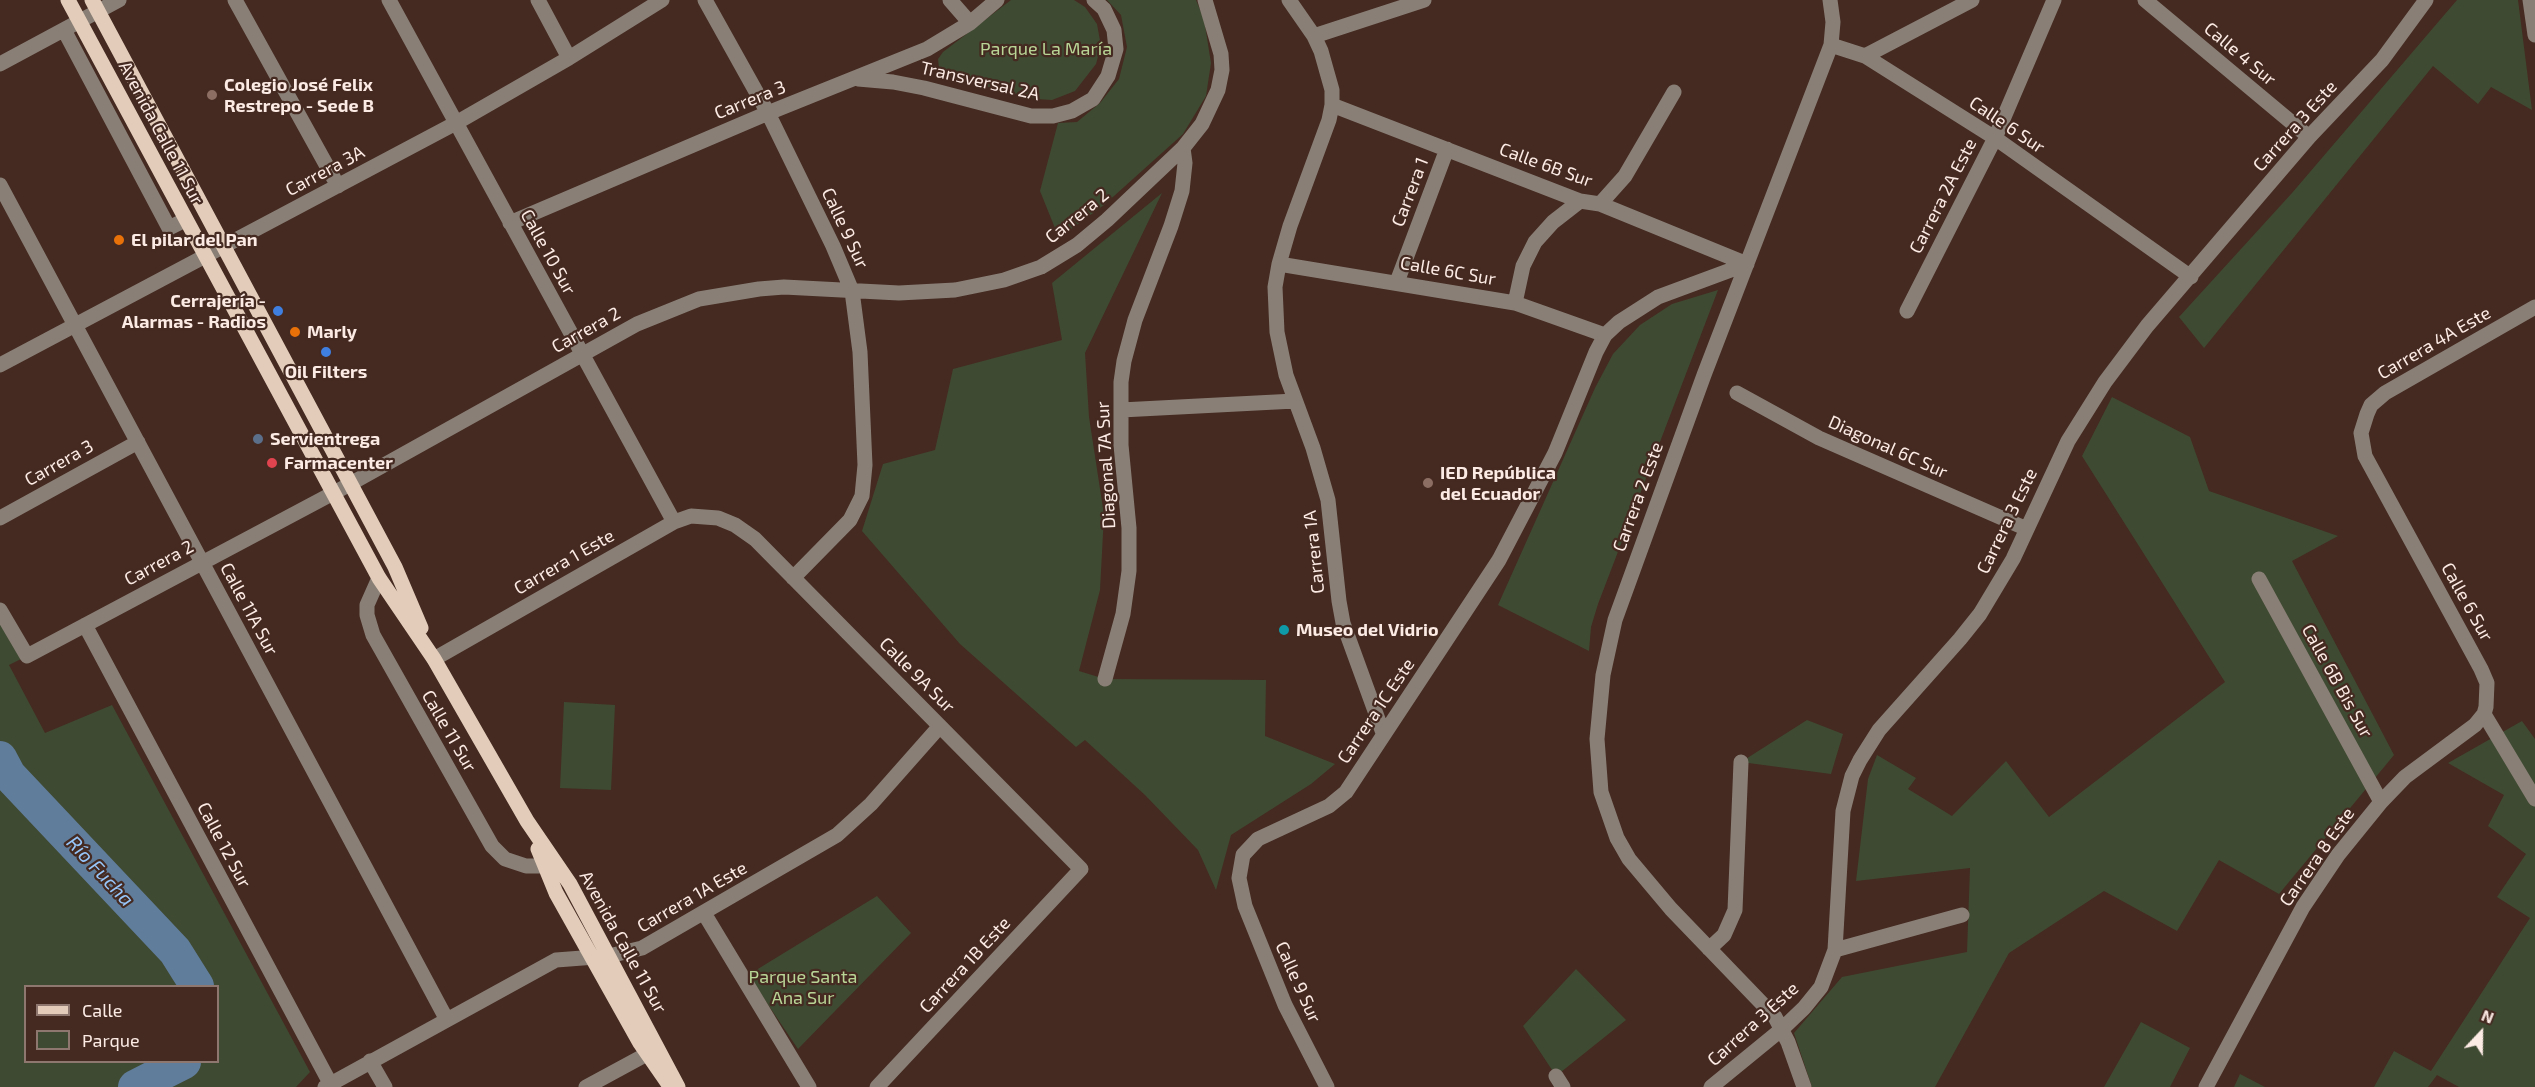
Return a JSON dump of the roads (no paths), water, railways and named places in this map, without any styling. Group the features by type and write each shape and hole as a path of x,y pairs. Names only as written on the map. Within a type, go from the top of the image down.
{"main road":[{"name":"Avenida Calle 11 Sur","path":"68,0 379,578 434,659 527,821 570,884 678,1087"},
{"name":"Avenida Calle 11 Sur","path":"95,5 395,567 434,659"},
{"name":"Avenida Calle 11 Sur","path":"527,821 556,893 591,957 670,1087"}],"street":[{"path":"0,64 79,21 95,5 119,0"},
{"path":"235,0 338,186"},
{"name":"Calle 10 Sur","path":"389,0 674,522"},
{"path":"538,0 569,58"},
{"name":"Carrera 3A","path":"0,365 456,123 569,58 662,0"},
{"name":"Calle 9 Sur","path":"705,0 768,113 833,246 852,291 860,352 865,465 862,496 850,520 793,578"},
{"path":"950,0 970,23"},
{"name":"Carrera 3","path":"510,223 768,113 927,49 970,23 997,0"},
{"name":"Transversal 2A","path":"855,79 893,82 924,88 1031,116 1053,116 1072,111 1093,99 1108,76 1116,49 1114,30 1104,9 1094,0"},
{"path":"1288,0 1314,36 1329,74 1332,105"},
{"path":"1314,36 1424,0"},
{"path":"1830,0 1833,22 1831,45"},
{"path":"1864,56 1972,0"},
{"name":"Carrera 2A Este","path":"1906,310 1995,138 2054,0"},
{"name":"Calle 4 Sur","path":"2145,0 2309,137"},
{"name":"Carrera 3 Este","path":"1711,1087 1782,1029 1804,1008 1821,987 1835,950 1841,828 1852,776 1879,730 1980,614 2013,559 2058,460 2092,401 2147,326 2309,137 2382,60 2426,0"},
{"path":"2530,0 2535,34"},
{"name":"Carrera 2","path":"0,610 27,656 333,493 637,324 699,299 784,287 899,293 955,290 1004,280 1041,267 1077,245 1183,148 1202,124 1218,90 1222,70 1221,54 1206,1"},
{"path":"64,30 169,228 185,220"},
{"name":"Calle 6 Sur","path":"1831,45 1864,56 1995,138 2191,277"},
{"name":"Carrera 2 Este","path":"1804,1087 1782,1029 1764,1004 1709,949 1644,878 1617,838 1600,792 1597,739 1603,675 1618,608 1831,45"},
{"path":"1600,204 1625,176 1674,92"},
{"name":"Calle 6B Sur","path":"1332,105 1580,201 1600,204 1747,264"},
{"name":"Carrera 1A","path":"1332,105 1329,120 1290,226 1279,264 1275,287 1277,332 1295,401 1313,448 1328,500 1343,623 1383,733"},
{"name":"Diagonal 7A Sur","path":"1105,679 1123,614 1129,571 1129,528 1120,445 1121,382 1129,340 1182,190 1185,170 1183,148"},
{"name":"Carrera 1","path":"1397,282 1447,149"},
{"name":"Calle 11A Sur","path":"0,184 447,1020"},
{"path":"1515,303 1523,266 1535,242 1553,222 1580,201"},
{"name":"Calle 6C Sur","path":"1279,264 1515,303 1605,335"},
{"name":"Carrera 1C Este","path":"1240,891 1240,865 1248,849 1269,833 1323,809 1346,792 1383,733 1478,595 1523,517 1555,453 1605,335 1619,322 1658,297 1747,264"},
{"name":"Carrera 4A Este","path":"2363,422 2371,405 2385,393 2535,308"},
{"name":"Diagonal 6C Sur","path":"1737,393 1820,438 2027,530"},
{"path":"1121,410 1295,401"},
{"name":"Calle 6 Sur","path":"2363,422 2361,440 2365,456 2485,676 2488,691 2484,714"},
{"name":"Carrera 3","path":"0,518 138,442"},
{"name":"Carrera 1 Este","path":"434,659 674,522 691,516 718,518"},
{"name":"Calle 9A Sur","path":"718,518 735,525 755,539 1081,869"},
{"name":"Calle 11 Sur","path":"379,578 368,604 367,615 372,635 492,846 506,859 526,867 545,866"},
{"name":"Calle 6B Bis Sur","path":"2259,579 2381,802"},
{"name":"Calle 12 Sur","path":"85,625 327,1085"},
{"path":"2484,714 2535,799"},
{"name":"Carrera 8 Este","path":"2206,1087 2303,907 2338,855 2381,802 2421,764 2465,734 2484,714"},
{"name":"Carrera 1A Este","path":"327,1085 556,960 609,956 637,951 704,913 837,835 871,804 940,726"},
{"path":"1709,949 1724,935 1735,910 1741,762"},
{"name":"Carrera 1B Este","path":"877,1087 1081,869"},
{"name":"Calle 9 Sur","path":"1240,891 1253,929 1285,1005 1327,1087"},
{"path":"704,913 809,1087"},
{"path":"1835,950 1962,915"},
{"path":"586,1087 648,1054"},
{"path":"370,1061 385,1087"}],"waterway":[{"name":"Río Fucha","path":"0,758 9,775 175,951 196,985"},
{"name":"Río Fucha","path":"135,1087 182,1063"}],"place":[{"name":"Colegio José Felix Restrepo - Sede B","path":"212,95"},
{"name":"El pilar del Pan","path":"119,240"},
{"name":"Cerrajería - Alarmas - Radios","path":"278,311"},
{"name":"Marly","path":"295,332"},
{"name":"Oil Filters","path":"326,352"},
{"name":"Servientrega","path":"258,439"},
{"name":"Farmacenter","path":"272,463"},
{"name":"IED República del Ecuador","path":"1428,483"},
{"name":"Museo del Vidrio","path":"1284,630"}],"park label":[{"name":"Parque La María","path":"1046,49"},
{"name":"Parque Santa Ana Sur","path":"803,987"}]}
